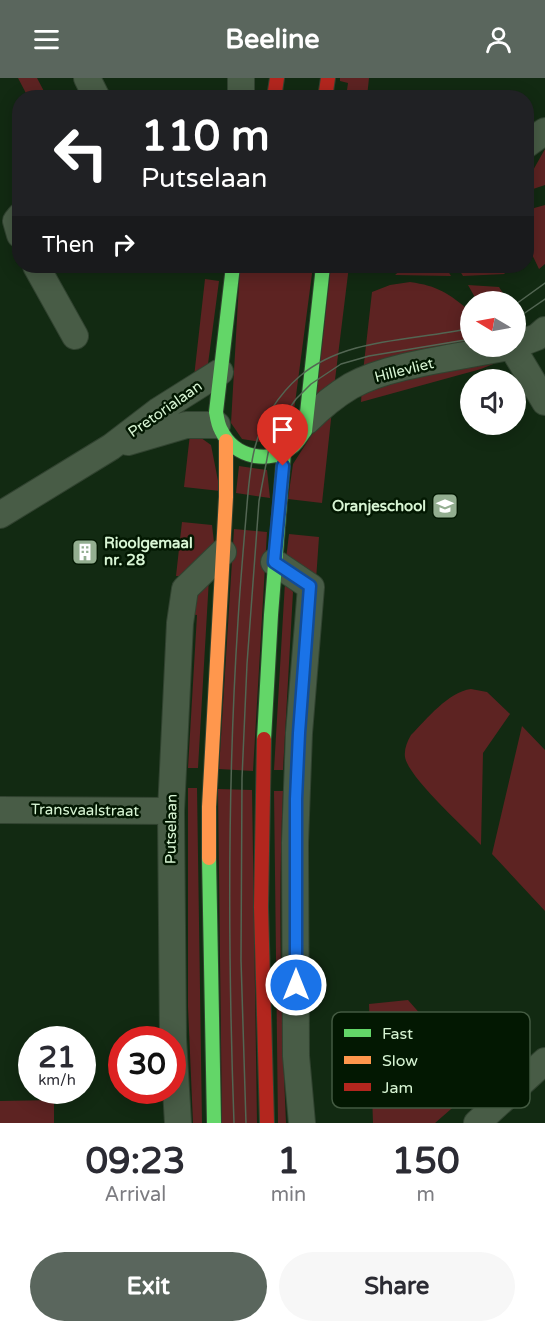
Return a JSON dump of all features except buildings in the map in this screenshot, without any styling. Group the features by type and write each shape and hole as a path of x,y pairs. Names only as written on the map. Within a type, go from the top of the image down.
{"main road":[{"path":"214,1123 209,807 226,497 222,433 216,412 231,273"},
{"path":"222,433 236,449 253,456 284,452 302,439 307,421 322,273"},
{"path":"267,1123 261,994 262,780 274,562 284,452"}],"street":[{"path":"40,273 75,336"},
{"path":"528,342 545,402"},
{"name":"Hillevliet","path":"307,421 322,406 352,386 388,371 528,342"},
{"name":"Pretorialaan","path":"0,515 111,447 158,411 220,372"},
{"name":"Pretorialaan","path":"111,447 186,425 222,433"},
{"name":"Putselaan","path":"178,1123 172,1028 171,811 180,623 185,590 223,552"},
{"path":"274,562 310,586 299,733 295,843 296,1056 302,1123"},
{"name":"Transvaalstraat","path":"0,810 171,811"},
{"path":"530,1075 545,1061"},
{"path":"477,1123 493,1108"}],"shaded area":[{"path":"18,78 37,78 43,90 24,90"},
{"path":"340,78 369,78 368,90 347,90 348,83 340,81"},
{"path":"545,149 545,185 534,189 534,169"},
{"path":"545,205 545,264 539,269 534,259 534,208"},
{"path":"240,273 312,273 292,426 272,444 242,439 231,423"},
{"path":"330,273 348,273 334,388 316,400"},
{"path":"397,273 449,273 451,276 395,275"},
{"path":"461,273 505,274 463,276"},
{"path":"205,279 219,281 208,364 194,377"},
{"path":"410,282 428,286 442,291 460,303 460,349 363,372 372,292 390,285"},
{"path":"468,285 499,287 502,291 471,291"},
{"path":"496,358 498,362 481,369 460,369 460,375 361,402 362,388"},
{"path":"332,410 322,503 288,499 293,464 316,428"},
{"path":"190,434 197,435 211,445 220,491 184,487"},
{"path":"239,466 267,470 270,498 236,493"},
{"path":"182,522 212,525 215,551 187,576 176,576"},
{"path":"234,529 267,532 253,771 219,769"},
{"path":"289,534 319,537 316,580 286,559"},
{"path":"209,578 198,768 188,768 197,615 189,614 189,600"},
{"path":"285,582 293,592 283,770 274,770"},
{"path":"471,689 487,692 510,714 483,753 481,845 426,789 408,766 405,757 406,746 411,735 431,714 454,695"},
{"path":"522,726 545,750 545,911 492,854"},
{"path":"188,788 197,788 202,1123 193,1123 188,1007"},
{"path":"218,789 252,790 257,1123 222,1123"},
{"path":"274,791 283,791 281,957 286,1123 278,1123"},
{"path":"408,1000 419,1012 369,1012 369,1004"},
{"path":"0,1101 18,1101 18,1104 54,1104 54,1123 0,1123"},
{"path":"372,1108 452,1108 435,1123 373,1123"}],"tram line":[{"path":"526,297 545,283"},
{"path":"526,312 545,299"},
{"path":"234,1123 230,810 234,684 241,582 249,482 255,447 262,427 278,399 292,383 318,363 360,347 460,330"},
{"path":"246,1123 241,960 242,778 247,664 259,501 270,443 279,423 296,399 311,384 341,364 369,356 460,341"}],"traffic: fast":[{"path":"232,273 216,412 218,424 234,447 253,456 264,457 284,452 295,444 305,431 322,273"},
{"path":"264,739 284,452"},
{"path":"209,858 214,1123"}],"traffic: slow":[{"path":"209,858 209,807 226,497 226,441"}],"traffic: jam":[{"path":"275,90 277,78"},
{"path":"326,90 328,78"},
{"path":"264,739 261,907 267,1123"}],"place":[{"name":"Oranjeschool","path":"445,506"},
{"name":"Rioolgemaal nr. 28","path":"85,552"}],"route":[{"path":"283,466 274,562 310,586 296,799 296,985"}]}
